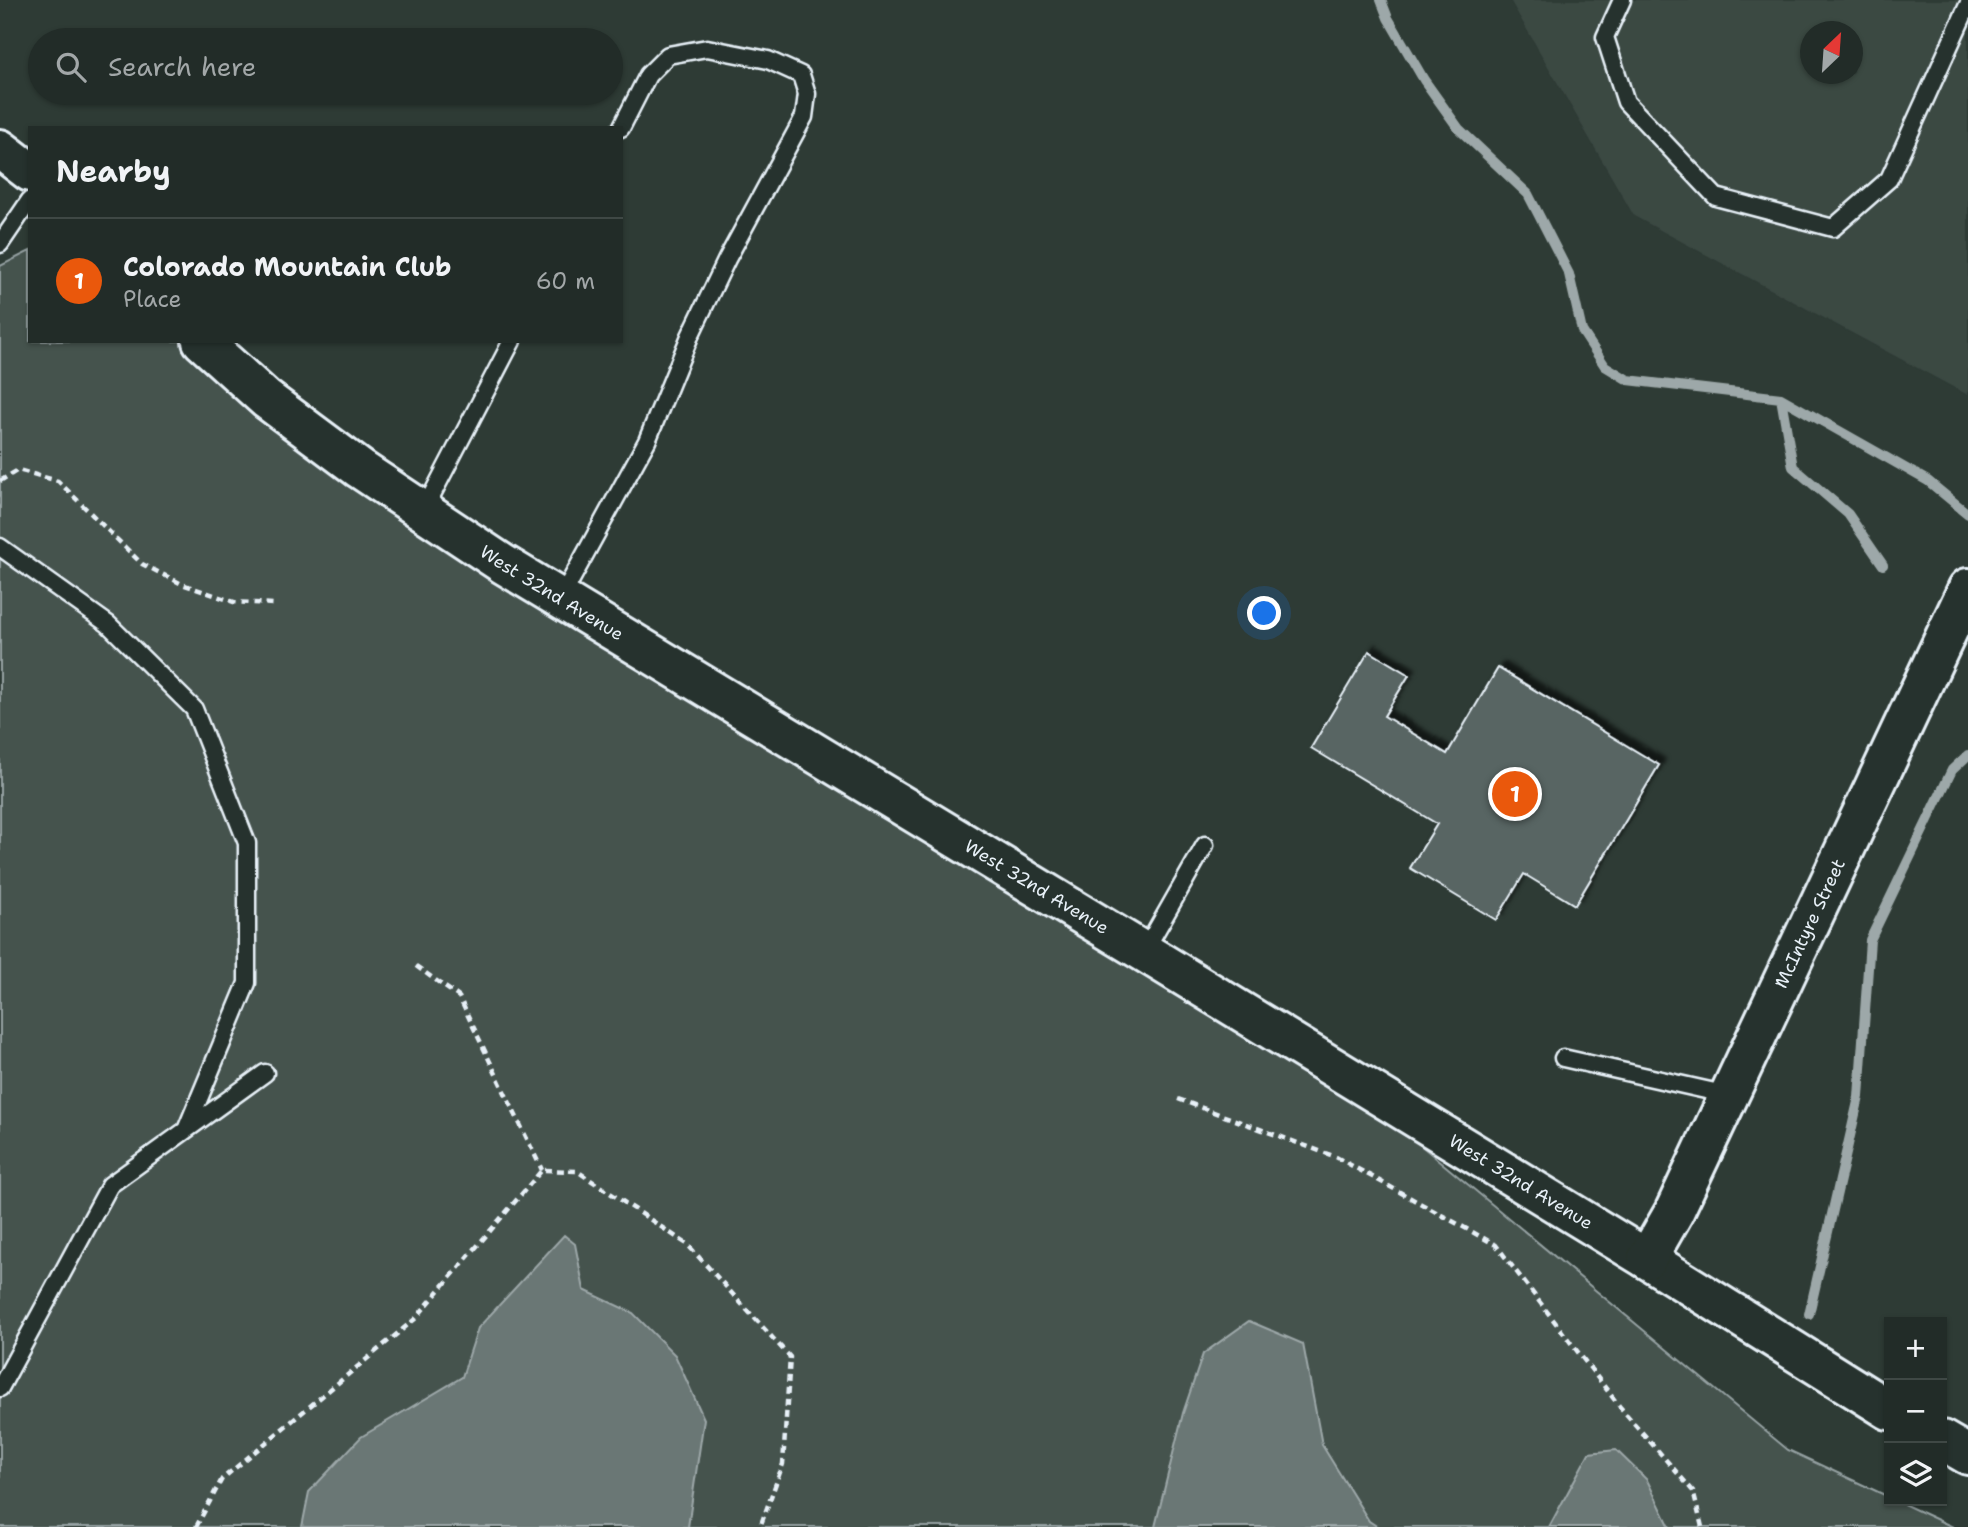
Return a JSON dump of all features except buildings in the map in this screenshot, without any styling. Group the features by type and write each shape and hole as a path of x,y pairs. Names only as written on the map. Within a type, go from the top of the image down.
{"street":[{"path":"0,149 28,170"},
{"name":"West 32nd Avenue","path":"204,343 266,399 360,469 560,600 1144,952 1884,1407"},
{"name":"McIntyre Street","path":"1647,1259 1674,1212 1968,588"},
{"path":"1947,1443 1968,1455"}],"lane":[{"path":"1622,0 1605,37 1626,102 1716,197 1833,228 1889,179 1968,5"},
{"path":"560,600 647,441 695,325 727,259 804,117 807,94 801,75 768,60 707,48 668,55 648,75 622,126"},
{"path":"0,244 28,203"},
{"path":"424,510 511,343"},
{"path":"0,547 108,625 194,709 247,843 247,983 186,1130"},
{"path":"1144,952 1205,845"},
{"path":"1563,1058 1728,1095"},
{"path":"0,1388 110,1185 265,1073"}],"path":[{"path":"0,481 18,470 58,481 142,564 182,584 234,602 273,604"},
{"path":"416,966 459,997 542,1171"},
{"path":"1178,1099 1336,1157 1496,1245 1620,1407 1693,1491 1702,1527"},
{"path":"196,1527 222,1479 415,1319 542,1171 576,1171 687,1244 790,1357 783,1464 760,1527"}],"shaded area":[{"path":"1510,0 1968,0 1968,395 1634,216"},
{"path":"28,252 28,343 215,343 314,424 1395,1124 1788,1450 1884,1495 1884,1506 1908,1506 1953,1527 0,1527 0,266"},
{"path":"564,1235 575,1244 584,1290 633,1313 675,1355 704,1419 688,1527 302,1527 309,1492 361,1437 462,1377 478,1328"},
{"path":"1249,1321 1303,1344 1322,1445 1369,1521 1378,1527 1155,1527 1183,1413 1203,1354"},
{"path":"1616,1450 1647,1480 1670,1527 1549,1527 1589,1453"}],"waterway":[{"path":"1381,0 1388,18 1424,80 1459,129 1528,194 1569,274 1582,331 1605,366 1628,380 1781,398 1928,481 1968,514"},
{"path":"1781,398 1793,467 1848,514 1883,565"},
{"path":"1809,1314 1859,1097 1870,940 1952,770 1968,755"}],"place":[{"name":"Colorado Mountain Club","path":"1515,794"}]}
